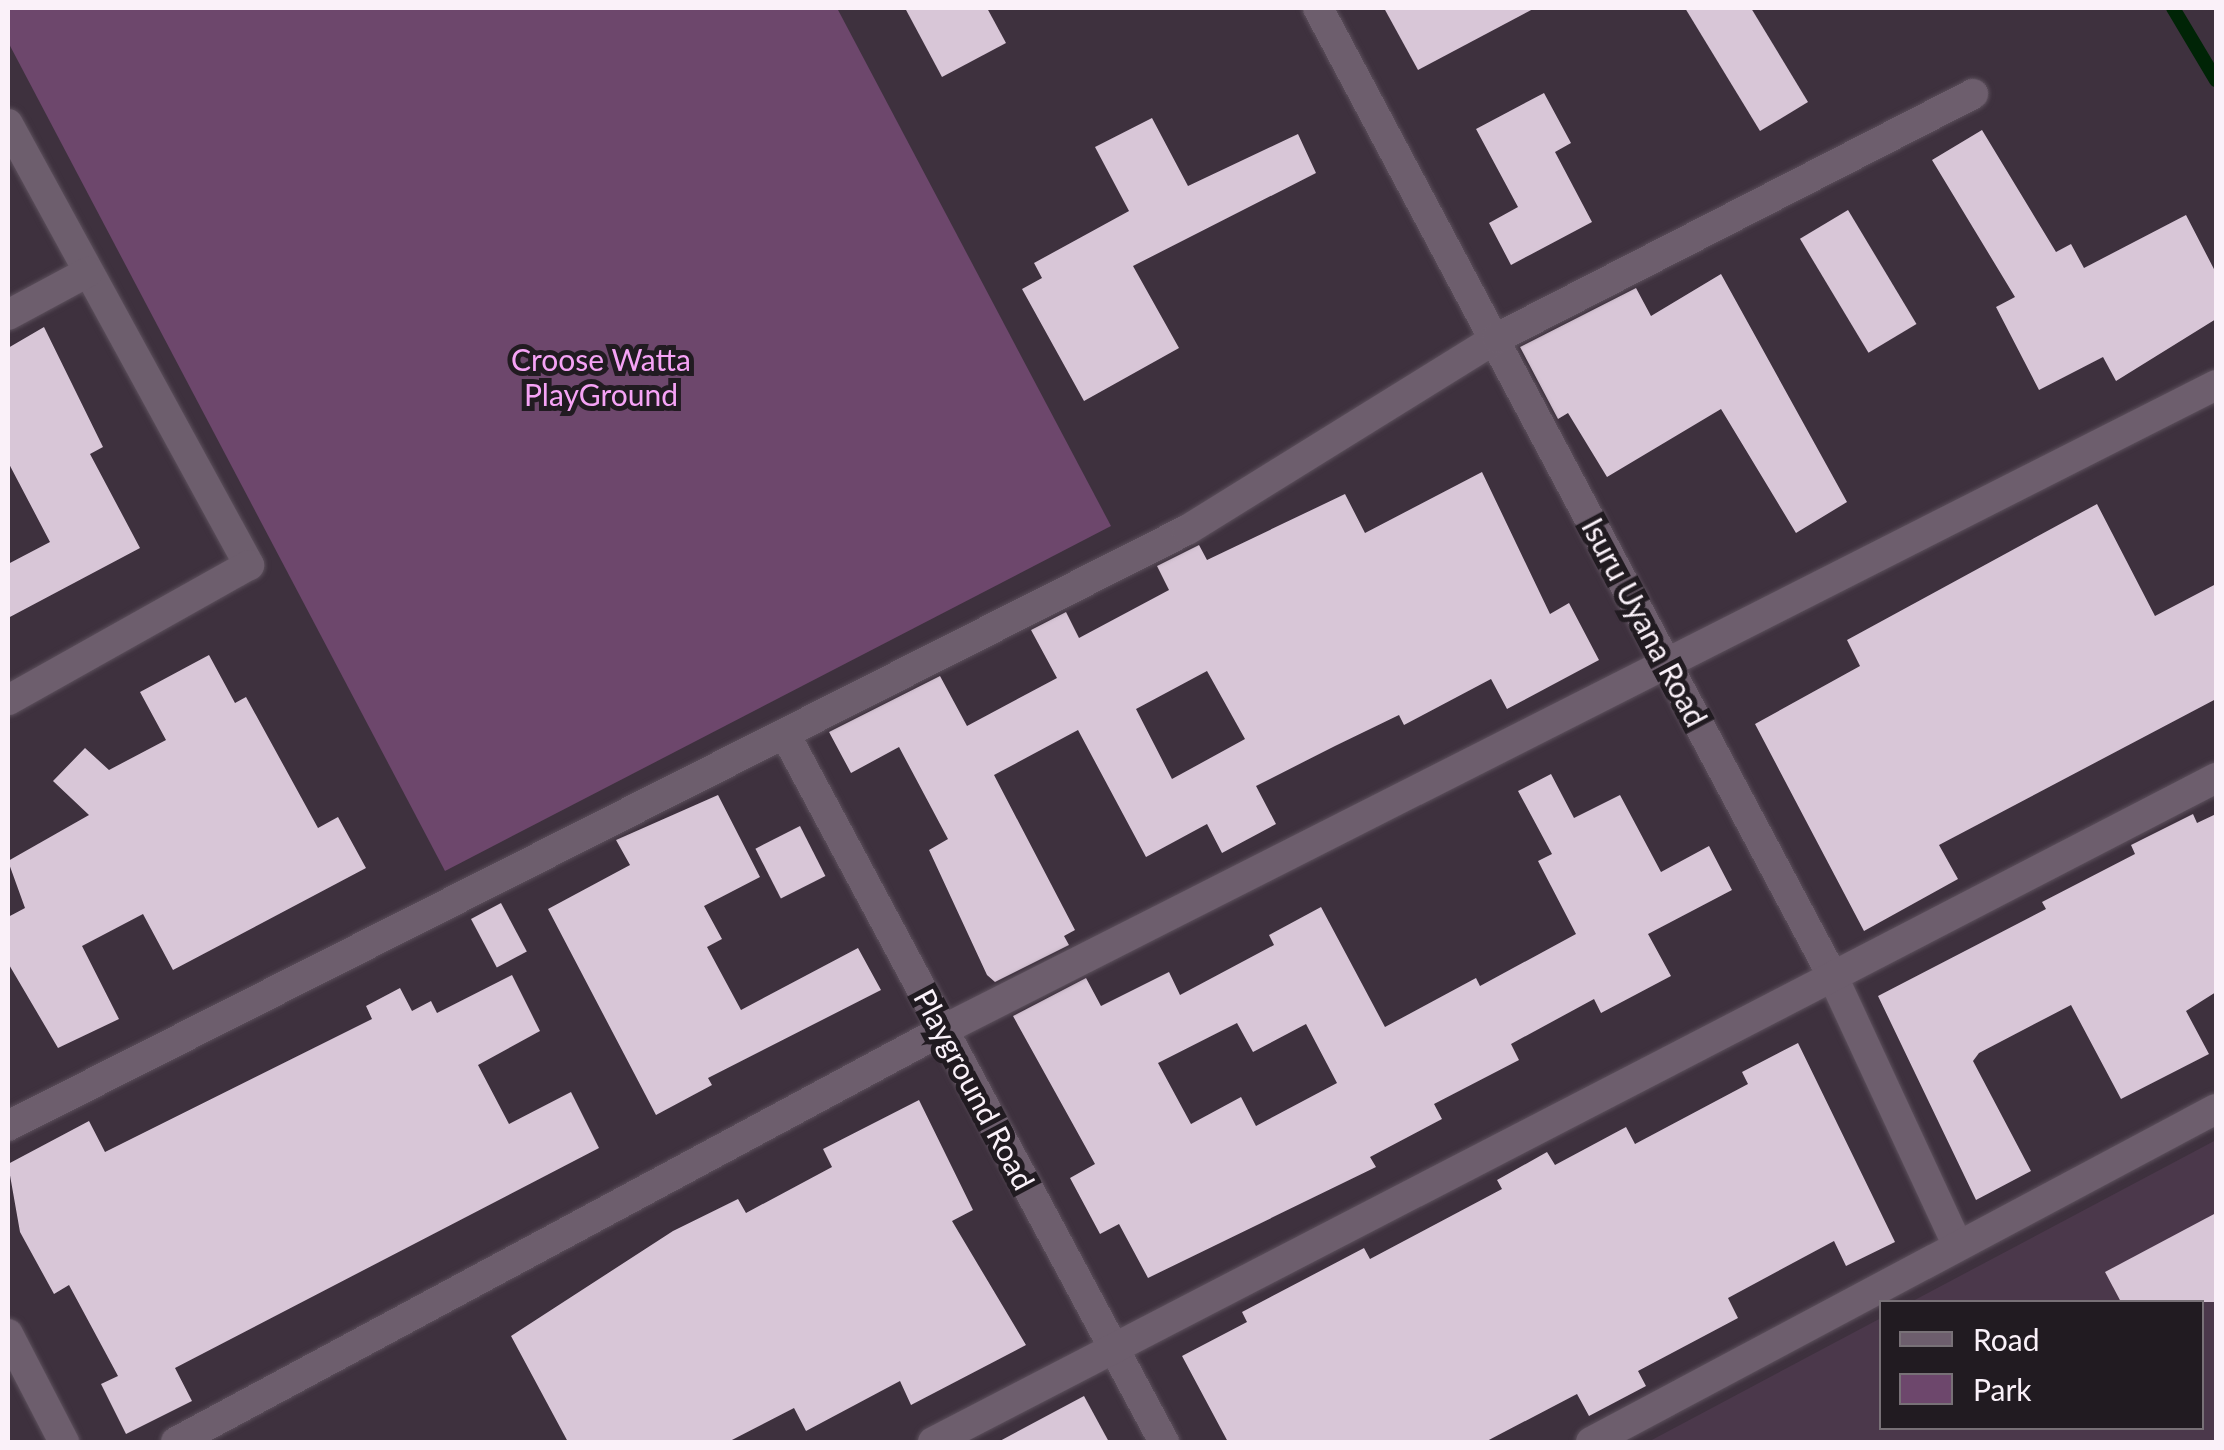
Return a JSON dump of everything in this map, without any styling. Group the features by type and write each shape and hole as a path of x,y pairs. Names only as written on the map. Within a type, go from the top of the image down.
{"street":[{"name":"Isuru Uyana Road","path":"1326,10 1833,976 1957,1244"},
{"path":"8,1126 1187,530 1497,338 1973,94"},
{"path":"8,124 248,565 8,700"},
{"path":"8,315 88,272"},
{"path":"176,1442 943,1030 2216,386"},
{"name":"Playground Road","path":"785,734 1164,1442"},
{"path":"933,1442 2216,778"},
{"path":"1591,1442 2216,1108"},
{"path":"8,1334 64,1442"}],"shaded area":[{"path":"2216,1140 2216,1442 1648,1442 1879,1319 1879,1430 2204,1430 2204,1300 1915,1300"}],"green space":[{"name":"Croose Watta PlayGround","path":"8,8 837,8 1111,526 445,871 8,42"}],"building":[{"path":"905,8 987,8 1006,43 942,77"},
{"path":"1384,8 1535,8 1418,70"},
{"path":"1685,8 1751,8 1808,102 1760,131"},
{"path":"1544,93 1571,143 1555,152 1592,222 1511,265 1489,223 1518,207 1476,129"},
{"path":"1152,118 1188,186 1298,134 1316,173 1133,266 1179,348 1084,401 1022,289 1042,278 1034,263 1129,211 1095,147"},
{"path":"1982,130 2056,252 2071,244 2084,268 2186,215 2216,273 2216,319 2116,381 2103,357 2039,390 1996,307 2015,297 1932,160"},
{"path":"1848,210 1917,324 1868,353 1800,239"},
{"path":"1721,274 1847,502 1796,533 1721,409 1607,477 1568,413 1558,419 1520,347 1636,288 1651,316"},
{"path":"44,327 103,447 90,454 140,548 8,618 8,564 50,542 8,462 8,348"},
{"path":"1482,472 1550,614 1569,603 1599,660 1507,709 1491,679 1404,725 1399,715 1256,786 1276,824 1222,853 1207,824 1146,857 1078,730 994,775 1075,930 1064,936 1069,945 995,982 987,975 929,850 948,839 899,747 851,773 829,732 940,676 967,726 1057,678 1031,630 1066,612 1079,638 1169,590 1157,566 1199,545 1207,560 1345,494 1365,533","holes":["1207,671 1245,739 1172,779 1136,709"]},
{"path":"2097,504 2155,616 2216,584 2216,699 1939,845 1958,879 1864,931 1755,724 1860,666 1847,640"},
{"path":"209,655 235,703 246,697 318,828 338,817 366,868 173,970 143,914 82,946 119,1019 58,1048 8,963 8,917 25,908 8,861 89,815 53,781 85,748 109,770 166,740 140,692"},
{"path":"1551,774 1574,818 1620,795 1661,872 1709,846 1732,890 1648,934 1671,976 1601,1013 1594,999 1511,1044 1519,1060 1434,1104 1442,1119 1370,1157 1376,1167 1148,1278 1119,1224 1100,1234 1070,1178 1095,1164 1013,1016 1086,978 1101,1006 1169,972 1180,995 1274,945 1269,935 1321,907 1385,1027 1476,978 1480,986 1576,934 1538,861 1552,854 1518,791","holes":["1237,1023 1253,1052 1306,1024 1337,1083 1256,1126 1241,1097 1191,1124 1158,1063"]},
{"path":"718,795 760,877 704,906 722,939 707,947 741,1010 858,948 881,990 708,1078 712,1085 656,1115 548,909 630,865 616,840"},
{"path":"2193,814 2197,823 2216,814 2216,992 2186,1011 2209,1054 2121,1099 2071,1005 1979,1053 1973,1061 2031,1171 1976,1200 1878,996 2046,909 2042,902 2135,854 2131,845"},
{"path":"800,826 825,876 781,899 755,849"},
{"path":"501,903 527,952 497,968 471,919"},
{"path":"512,975 540,1031 478,1065 509,1124 571,1092 599,1148 175,1368 192,1401 126,1434 101,1384 118,1376 69,1285 54,1294 20,1232 8,1164 89,1121 105,1152 372,1019 366,1006 400,988 412,1011 431,1001 437,1013"},
{"path":"1798,1043 1895,1242 1846,1266 1834,1241 1728,1298 1738,1318 1638,1371 1646,1386 1589,1416 1577,1394 1485,1442 1228,1442 1182,1356 1247,1322 1242,1312 1364,1248 1370,1259 1502,1189 1497,1180 1547,1152 1555,1165 1626,1127 1635,1144 1748,1084 1742,1072"},
{"path":"919,1100 973,1210 952,1221 1026,1345 911,1405 900,1381 806,1431 794,1408 728,1442 568,1442 511,1336 673,1231 738,1199 746,1213 832,1167 823,1149"},
{"path":"2216,1213 2216,1302 2120,1300 2105,1272"},
{"path":"1084,1396 1109,1442 998,1442"}],"waterway":[{"path":"2173,8 2216,80"}]}
